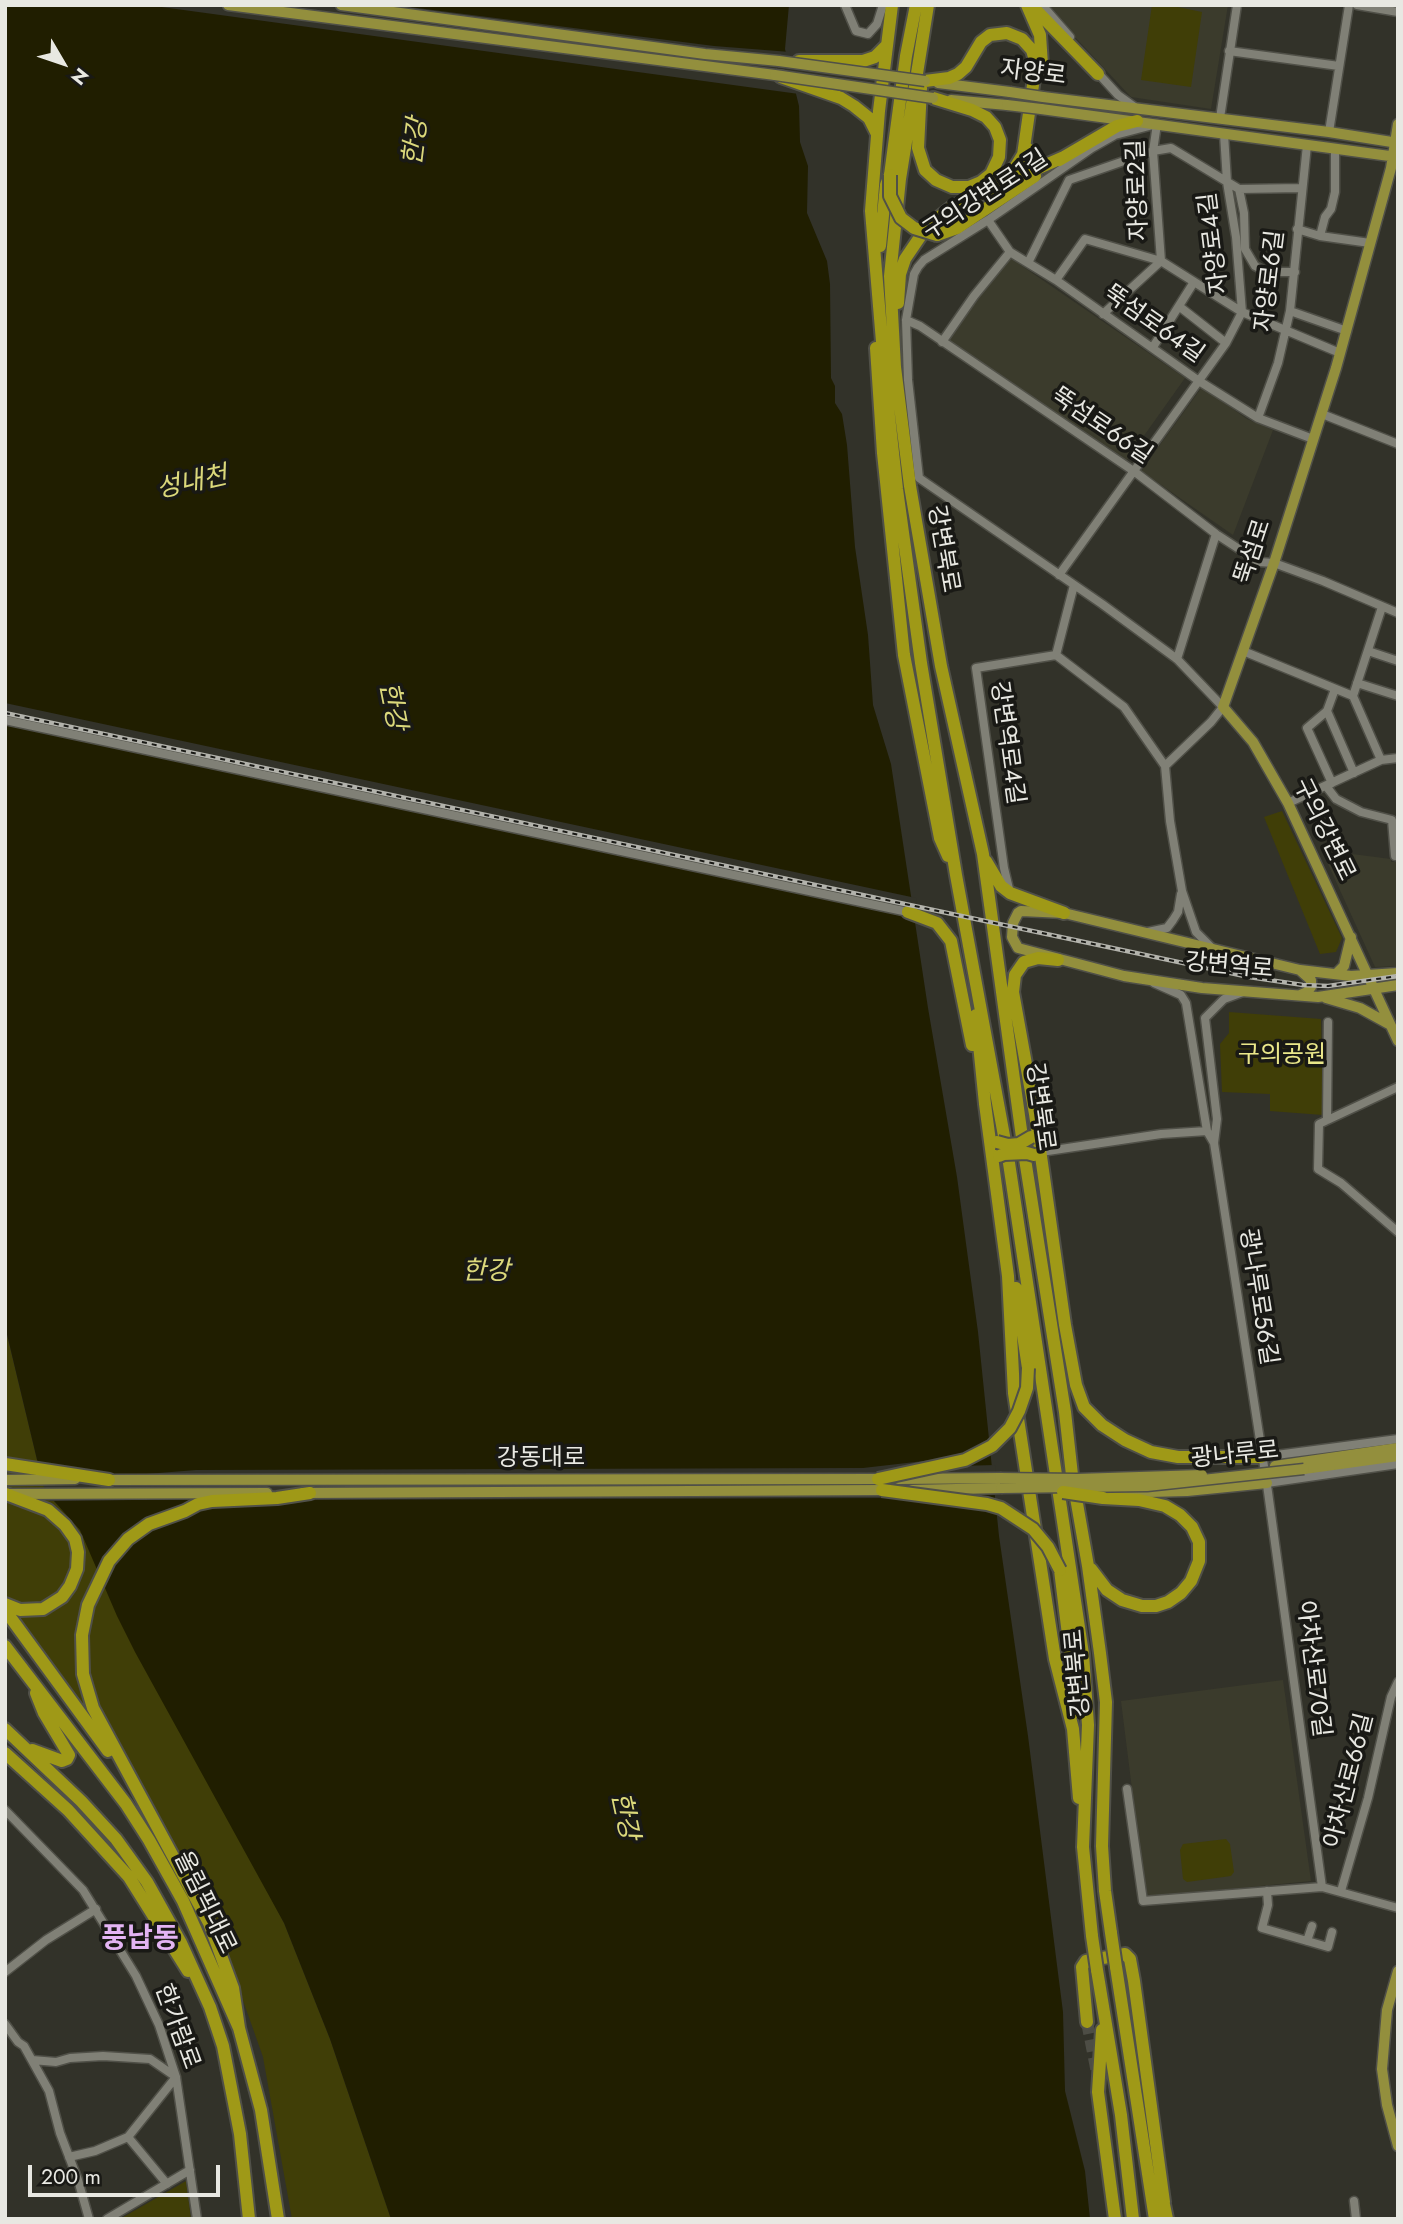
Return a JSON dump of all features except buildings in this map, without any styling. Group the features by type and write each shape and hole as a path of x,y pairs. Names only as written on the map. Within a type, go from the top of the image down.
{"highway":[{"name":"강변북로","path":"892,5 878,111 871,211 894,464 920,663 1009,1163 1083,1654 1088,1725 1083,1847 1092,1936 1121,2115 1133,2219"},
{"path":"779,61 856,62 871,59 884,50 892,36 901,5"},
{"path":"910,5 890,175 890,197 901,218 914,228 937,234 957,228 1064,157 1137,115"},
{"path":"906,56 916,5"},
{"name":"강변북로","path":"928,5 900,179 890,276 895,367 910,486 942,666 983,854 1072,1475 1088,1566 1106,1702 1102,1846 1105,1891 1155,2219"},
{"path":"1029,5 1098,74"},
{"path":"977,195 1009,174 1031,140 1042,61 1040,35 1029,5"},
{"path":"924,30 918,137 921,160 928,174 946,186 964,188 981,182 991,174 999,157 1000,145 995,127 986,117 972,110 933,98"},
{"path":"925,81 958,74 966,67 981,42 990,35 1007,33 1022,39 1032,50 1036,64 1023,155"},
{"path":"775,75 841,99 862,112 872,123 880,146 881,235"},
{"path":"895,367 900,274 914,244 932,223 952,207 1064,157"},
{"path":"890,175 876,283 876,372 897,605 904,655 940,838 956,875"},
{"path":"983,854 1001,886 1010,893 1064,913"},
{"path":"908,912 925,916 937,923 951,941 976,1069 993,1137 1008,1276 1014,1392 1055,1659 1073,1730"},
{"path":"1058,960 1038,958 1024,962 1015,975 1013,992 1065,1325 1076,1385 1084,1407 1102,1425 1151,1452 1178,1457 1261,1457"},
{"path":"974,970 985,1104"},
{"path":"999,971 1013,992"},
{"path":"993,1137 1002,1144 1019,1144 1034,1133"},
{"path":"996,1160 1004,1154 1027,1153 1039,1157"},
{"path":"880,1484 965,1460 992,1446 1010,1428 1019,1411 1027,1388 1028,1368 1012,1260 998,1198"},
{"path":"1065,1325 1065,1412"},
{"path":"5,1464 109,1480"},
{"path":"880,1484 1001,1508 1033,1529 1048,1547 1060,1570 1074,1684 1073,1730 1083,1847"},
{"path":"1063,1492 1101,1495 1165,1506 1192,1527 1199,1542 1199,1561 1191,1581 1181,1594 1156,1606 1142,1606 1122,1600 1107,1590 1088,1566"},
{"path":"239,2028 233,1988 209,1923 99,1720 85,1685 82,1635 94,1590 109,1561 118,1549 149,1524 198,1504 231,1499 277,1499 310,1493"},
{"path":"5,1604 20,1610 43,1609 62,1597 77,1569 78,1552 75,1539 65,1525 48,1510 6,1494"},
{"path":"5,1610 80,1710 140,1798"},
{"name":"올림픽대로","path":"5,1646 126,1804 183,1901 239,2028 261,2110 278,2219"},
{"path":"26,1748 59,1760 68,1757 66,1748 44,1713 28,1676"},
{"name":"올림픽대로","path":"5,1729 81,1801 130,1858 147,1882 181,1943 211,2007 223,2046 234,2099 249,2219"},
{"path":"6,1754 68,1810 129,1877 211,2007"},
{"path":"1087,2022 1082,1967 1086,1961 1125,1954 1130,1959 1134,1981 1167,2219"},
{"path":"1104,2008 1098,2092 1115,2219"},
{"path":"1104,2107 1123,2219"},
{"path":"1141,2134 1164,2202"}],"main road":[{"name":"자양로","path":"228,5 775,75 933,98 1041,109 1220,118 1396,143"},
{"name":"자양로","path":"341,5 663,49 779,61 1010,92 1137,115 1157,124 1395,156"},
{"name":"뚝섬로","path":"1223,707 1348,331 1395,156 1398,124"},
{"name":"구의강변로","path":"1223,707 1253,742 1288,803 1395,1033"},
{"name":"강변역로","path":"1398,972 1369,976 1300,970 1064,913 1021,911 1013,923 1012,937 1018,948 1124,976 1202,988 1318,997 1398,985"},
{"path":"1341,994 1348,990 1348,981 1340,975 1351,937"},
{"path":"1300,970 1311,980 1311,988 1300,995"},
{"path":"1318,997 1360,1008 1395,1033"},
{"name":"광나루로","path":"1077,1483 1224,1473 1398,1448"},
{"name":"광나루로","path":"1077,1483 1147,1486 1223,1479 1398,1455"},
{"name":"강동대로","path":"5,1480 1077,1483"},
{"name":"강동대로","path":"6,1494 310,1493 880,1484 1040,1489 1077,1483"},
{"path":"1101,1495 1187,1491 1267,1483"},
{"path":"1040,1489 1063,1492"},
{"path":"1398,1971 1387,2010 1382,2070 1387,2105 1398,2146"}],"street":[{"path":"845,5 856,31 868,34 877,24 883,5"},
{"path":"1042,5 1094,64 1098,74 1137,115"},
{"path":"1220,118 1237,5"},
{"path":"1329,132 1349,5"},
{"path":"1357,5 1398,12"},
{"path":"1229,51 1339,66"},
{"name":"자양로2길","path":"1103,314 1161,261 1153,151 1157,124"},
{"name":"구의강변로1길","path":"919,478 908,380 906,320 911,286 918,267 924,260 988,220 1092,148 1115,135 1157,124"},
{"name":"자양로4길","path":"1059,575 1226,343 1242,312 1224,134"},
{"name":"자양로6길","path":"1258,418 1287,330 1307,145"},
{"path":"1028,263 1069,180 1153,151 1171,148 1239,189 1301,188"},
{"path":"1320,236 1335,192 1335,148"},
{"path":"1239,189 1244,213 1245,249 1255,266 1267,272 1294,272"},
{"name":"뚝섬로64길","path":"988,220 1010,252 1056,280 1199,381 1258,418 1313,439"},
{"path":"1297,229 1320,236 1370,243"},
{"path":"1056,280 1084,239 1161,261 1242,312 1340,354"},
{"path":"942,342 974,296 1010,252"},
{"path":"1153,347 1194,282"},
{"name":"자양로4길","path":"1180,307 1226,343"},
{"path":"1290,311 1348,331"},
{"name":"뚝섬로66길","path":"906,320 920,326 1135,472 1216,534 1259,562 1273,563 1398,612"},
{"path":"1322,414 1398,443"},
{"name":"구의강변로","path":"919,478 1177,659 1223,707"},
{"path":"1177,659 1216,534"},
{"path":"1074,585 1056,655 1124,707 1165,766 1181,891 1196,932 1213,949"},
{"path":"1381,760 1353,696 1382,607"},
{"path":"1243,651 1353,696"},
{"path":"1368,651 1398,661"},
{"name":"강변역로4길","path":"1010,893 1004,869 976,668 1056,655"},
{"path":"1357,683 1398,696"},
{"path":"1335,689 1327,711 1307,728 1336,799 1361,812 1392,820 1395,856 1398,856"},
{"name":"뚝섬로","path":"1165,766 1223,707"},
{"path":"1327,711 1354,773"},
{"path":"5,720 908,912"},
{"path":"1288,803 1381,760 1398,758"},
{"path":"1144,933 1167,928 1178,912 1181,891"},
{"name":"광나루로56길","path":"1144,979 1181,995 1186,1003 1207,1131 1214,1143"},
{"name":"광나루로56길","path":"1246,991 1224,999 1205,1018 1217,1119 1214,1143 1261,1457"},
{"path":"1327,1120 1328,1022"},
{"path":"1398,1087 1319,1124 1318,1169 1341,1183 1398,1232"},
{"path":"1039,1157 1161,1134 1207,1131"},
{"path":"1261,1457 1398,1439"},
{"name":"아차산로70길","path":"1261,1457 1267,1483 1322,1887"},
{"path":"1267,1483 1398,1464"},
{"name":"아차산로66길","path":"1341,1891 1368,1798 1391,1697 1398,1682"},
{"path":"1127,1789 1143,1901 1322,1887 1398,1908"},
{"name":"한가람로","path":"5,1810 83,1890 136,1976 159,2025 176,2077 197,2219"},
{"path":"1267,1891 1268,1905 1262,1928 1328,1947 1332,1932"},
{"path":"5,1972 46,1940 96,1909"},
{"path":"1307,1941 1312,1926"},
{"path":"5,2024 24,2046 49,2091 89,2219"},
{"path":"32,2060 57,2062 70,2058 103,2056 150,2059 176,2077 128,2137 95,2151 69,2157"},
{"path":"128,2137 167,2184"},
{"path":"107,2219 190,2171"},
{"path":"1354,2201 1356,2219"}],"shaded area":[{"path":"1045,5 1228,5 1211,109 1131,97"},
{"path":"1009,257 1185,378 1126,461 948,340"},
{"path":"1202,387 1247,419 1273,430 1233,535 1141,471"},
{"path":"1329,851 1398,862 1398,966 1375,967 1323,853"},
{"path":"1283,1680 1311,1881 1148,1897 1121,1701"}],"green space":[{"path":"1152,5 1168,5 1202,12 1191,87 1141,80"},
{"path":"1282,811 1342,938 1336,952 1320,954 1264,817"},
{"name":"구의공원","path":"1229,1012 1321,1019 1323,1115 1270,1111 1270,1094 1222,1092 1220,1044 1229,1033"},
{"path":"5,1327 39,1468 54,1501 80,1530 284,1923 330,2039 391,2219 292,2219 263,2057 222,1941 198,1887 162,1821 121,1760 5,1602"},
{"path":"1226,1839 1230,1844 1234,1872 1231,1876 1187,1882 1183,1879 1180,1850 1183,1844"},
{"path":"186,2181 191,2219 120,2219"}],"water":[{"name":"한강","path":"5,5 789,5 785,49 799,106 800,142 808,166 807,213 827,261 830,284 831,378 835,386 835,403 842,414 847,445 855,547 868,635 873,705 891,764 957,1177 978,1332 999,1536 1063,2012 1065,2091 1085,2171 1090,2219 391,2219 330,2039 284,1923 135,1652 80,1530 54,1501 39,1468 5,1326"}],"pier":[{"path":"147,5 394,5 714,46 790,52 799,94"},
{"path":"5,703 916,898 919,919 5,725"},
{"path":"950,1458 959,1466 995,1465 998,1495 962,1496 984,1507 900,1498 316,1500 218,1507 210,1499 50,1501 39,1476 55,1476 62,1466 109,1477 196,1470 863,1468"}],"tunnel":[{"path":"1087,2022 1097,2073"}],"railway":[{"path":"5,713 1249,977 1328,986 1398,976"}],"district":[{"name":"풍납동","path":"140,1940"}],"water label":[{"name":"성내천","path":"192,484"}]}
